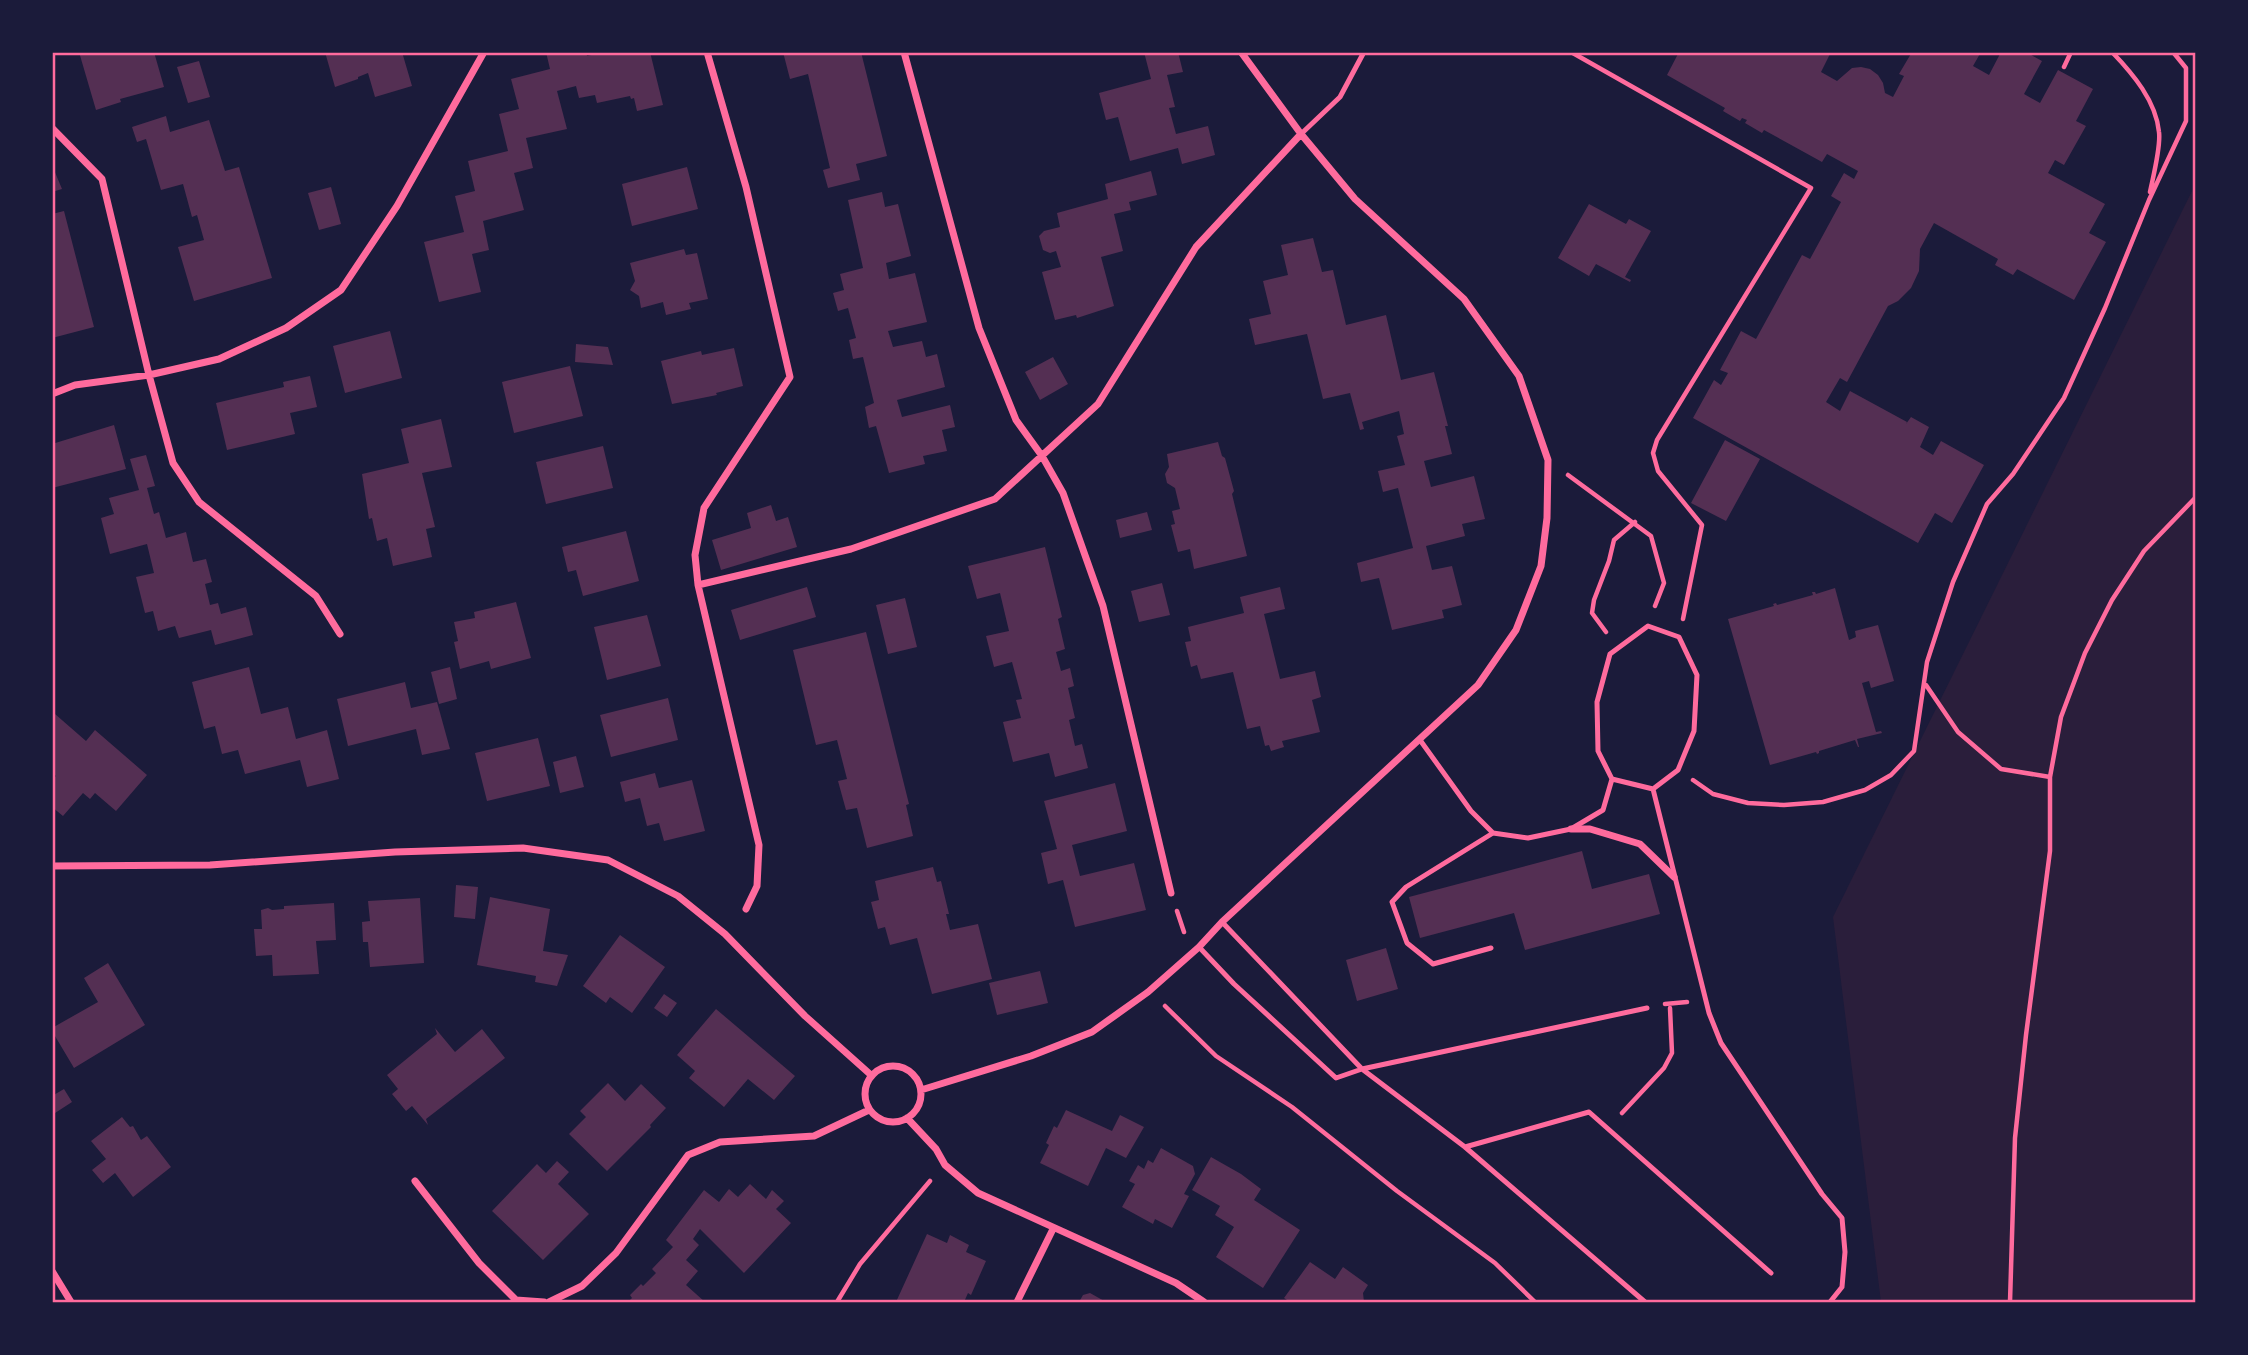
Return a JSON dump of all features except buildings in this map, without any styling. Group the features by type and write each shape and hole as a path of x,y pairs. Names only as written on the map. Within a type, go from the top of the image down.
{"street":[{"path":"52,394 75,385 149,375 219,359 286,328 341,290 397,206 484,52"},
{"path":"707,52 746,187 790,377 704,508 695,555 698,585 759,845 757,886 746,909"},
{"path":"904,52 979,328 1016,420 1063,492 1103,606 1171,893"},
{"path":"921,1090 1031,1056 1092,1032 1148,992 1478,685 1516,630 1541,566 1547,518 1548,460 1519,376 1464,299 1355,199 1301,134 1241,52"},
{"path":"52,128 102,179 173,463 199,502 316,596 340,635"},
{"path":"698,585 851,549 995,499 1098,404 1196,247 1301,134"},
{"path":"1571,829 1590,829 1640,844 1674,877"},
{"path":"52,866 209,865 395,852 523,848 608,860 678,897 725,934 805,1016 871,1075"},
{"path":"890,1065 901,1066 910,1071 921,1090 919,1106 907,1118 897,1122 876,1118 864,1098 865,1086 871,1075 890,1065"},
{"path":"415,1181 478,1264 516,1300 547,1303 582,1286 616,1253 688,1155 720,1142 814,1136 869,1110"},
{"path":"907,1118 936,1149 945,1165 978,1193 1176,1283 1204,1303"},
{"path":"1017,1303 1053,1229"},
{"path":"52,1271 71,1303"}],"lane":[{"path":"1301,134 1340,97 1364,52"},
{"path":"1420,740 1471,811 1493,833 1528,838 1571,829 1603,810 1612,779 1598,751 1597,702 1610,654 1648,626 1679,636 1697,675 1694,732 1678,770 1653,789"},
{"path":"1612,779 1653,789"},
{"path":"1653,789 1706,1000 1721,1042 1822,1194 1842,1218 1845,1252 1842,1287 1830,1303"},
{"path":"1491,948 1433,964 1407,943 1392,902 1406,887 1493,833"},
{"path":"1223,922 1362,1069 1465,1147 1645,1303"},
{"path":"1199,947 1234,984 1336,1077 1362,1069 1647,1008"},
{"path":"1465,1147 1589,1112 1771,1273"}],"path":[{"path":"1571,52 1811,188 1657,440 1653,453 1658,471 1702,525 1679,636"},
{"path":"2064,67 2071,52"},
{"path":"2112,52 2134,74 2152,106 2159,133 2149,200"},
{"path":"1678,770 1713,794 1748,803 1784,805 1823,802 1865,790 1891,775 1914,751 1927,662 1953,582 1987,504 2013,474 2064,398 2186,121 2186,68 2172,52"},
{"path":"2186,110 2196,108"},
{"path":"1548,460 1651,536 1664,583 1648,626"},
{"path":"2010,1303 2015,1138 2050,851 2050,777 2061,717 2085,653 2112,600 2144,551 2196,496"},
{"path":"1619,647 1592,612 1614,540 1635,522"},
{"path":"1925,684 1958,732 2001,768 2050,777"},
{"path":"1171,893 1191,953"},
{"path":"1148,992 1171,1010 1216,1056 1292,1107 1397,1191 1495,1263 1535,1303"},
{"path":"1647,1008 1706,1000"},
{"path":"1609,1127 1664,1068 1672,1053 1669,1004"},
{"path":"837,1303 860,1264 945,1165"}],"shaded area":[{"path":"2195,185 2195,1302 1881,1302 1833,917"}]}
